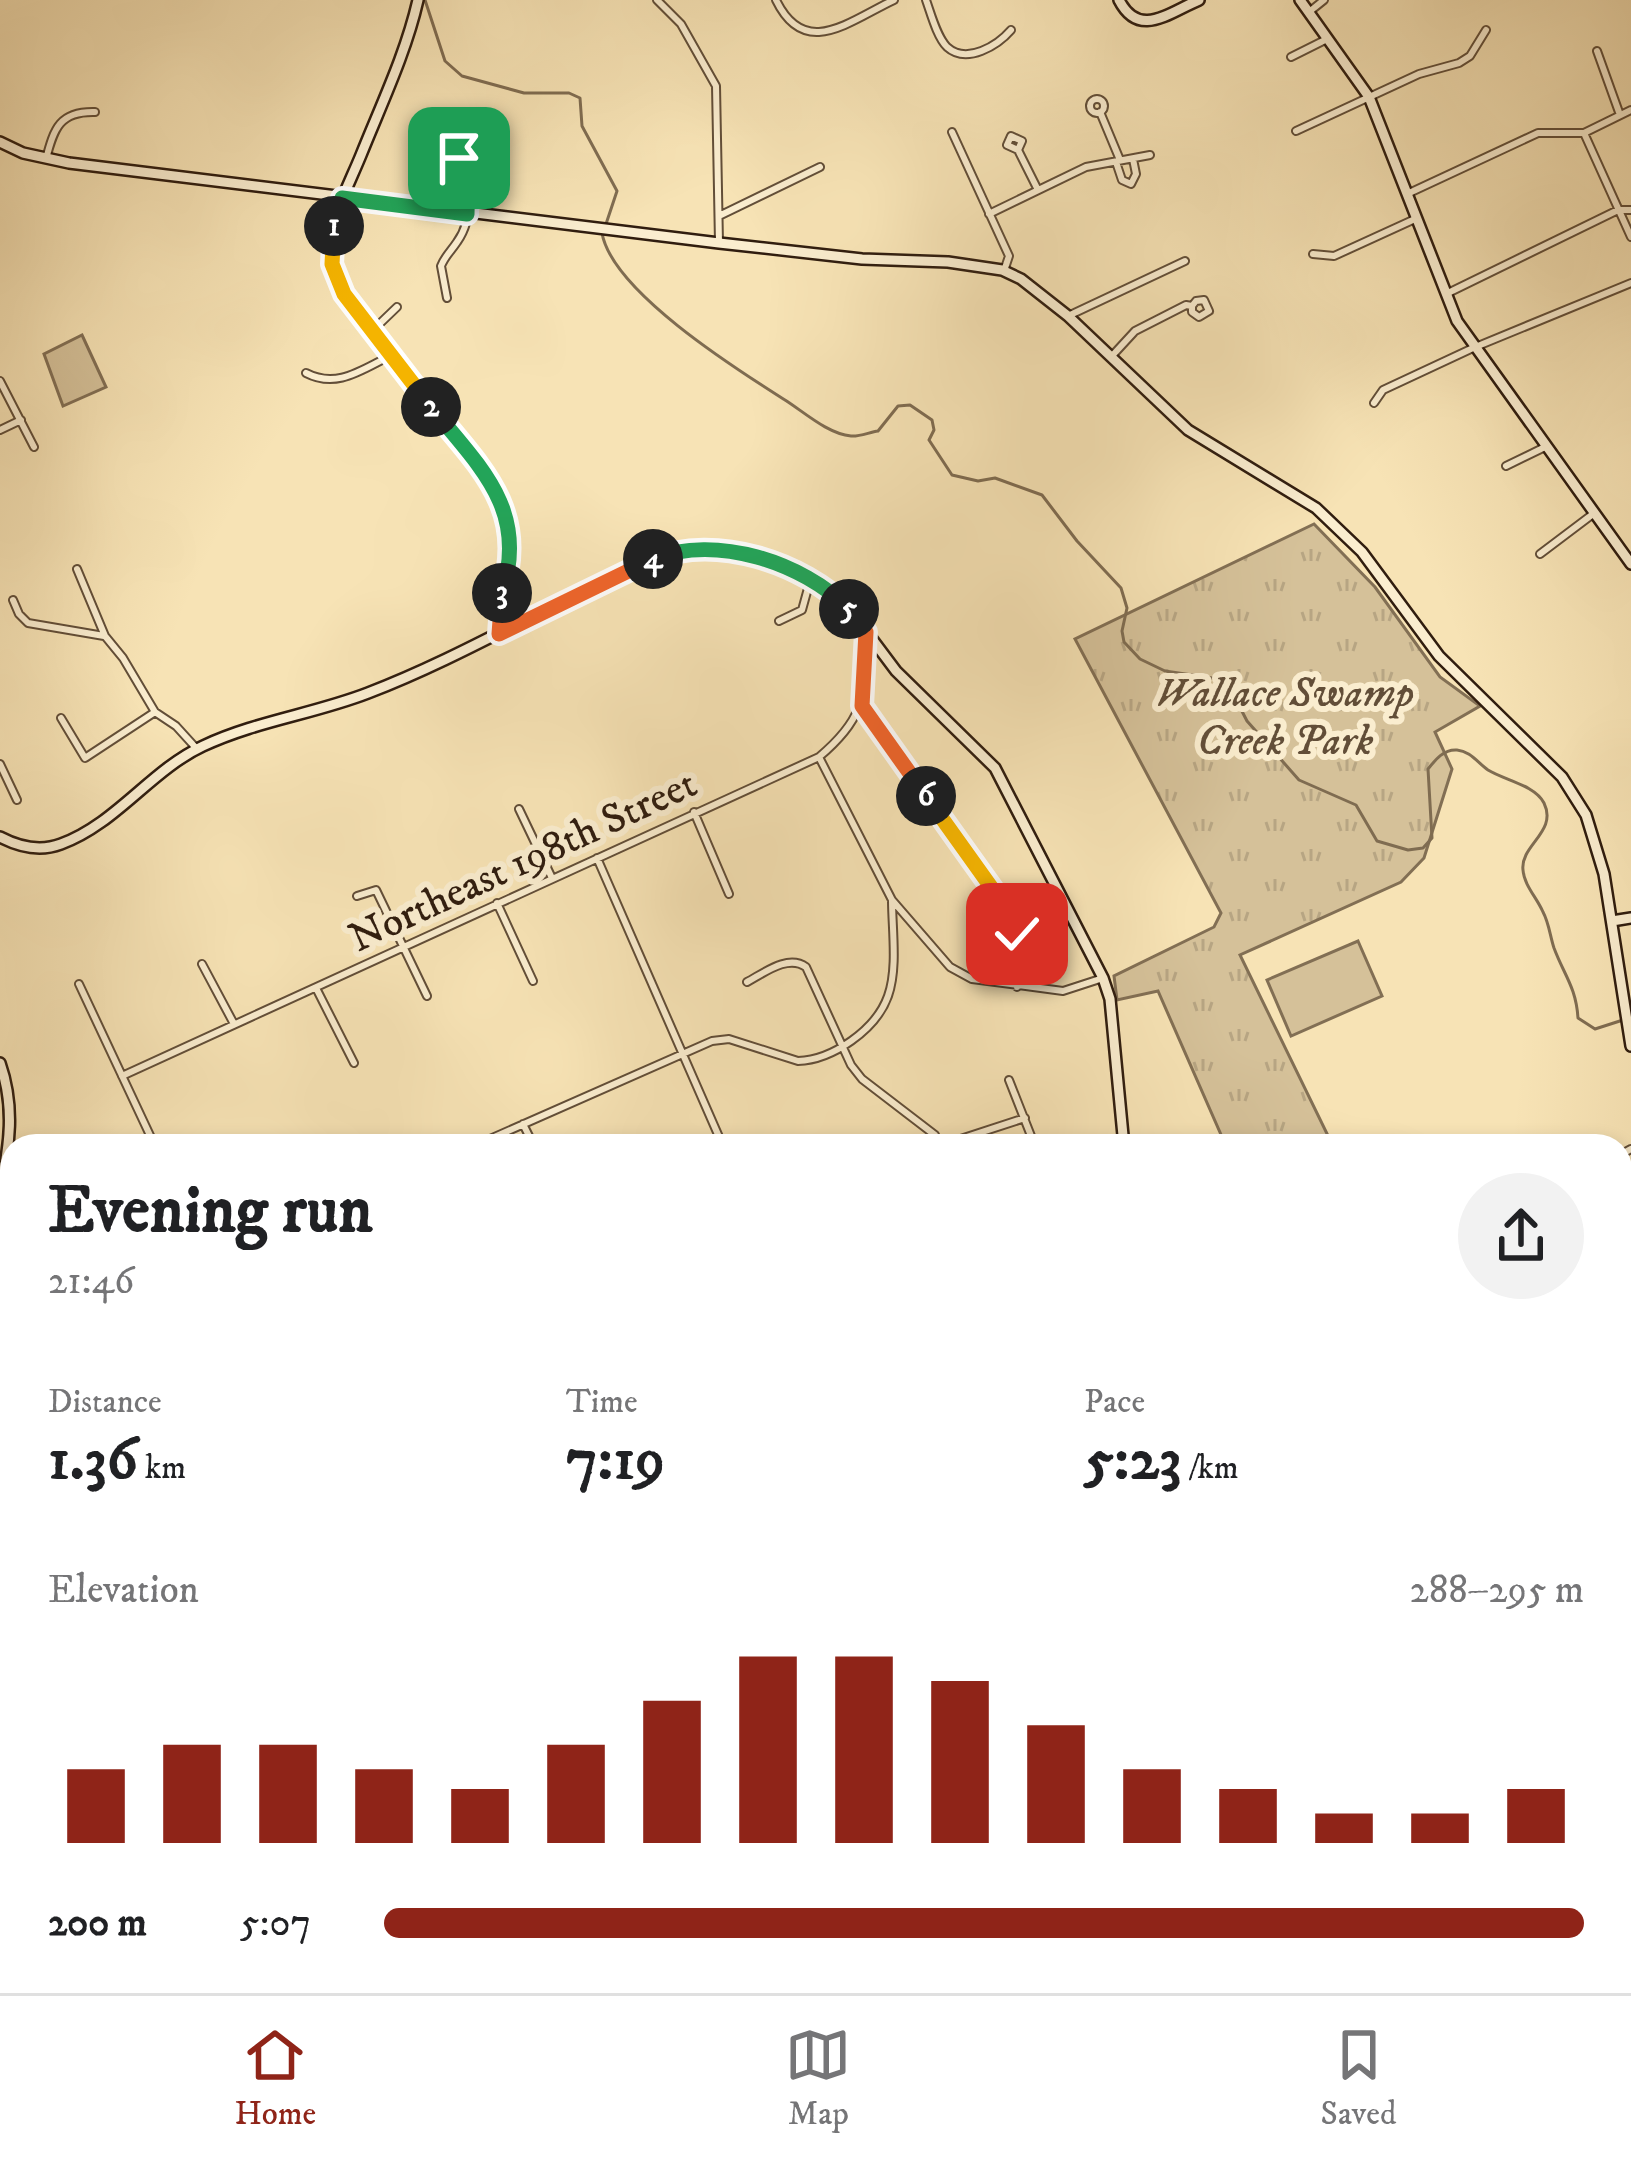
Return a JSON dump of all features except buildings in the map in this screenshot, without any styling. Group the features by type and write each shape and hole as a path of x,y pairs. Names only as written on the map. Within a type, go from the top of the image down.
{"street":[{"path":"418,0 335,218 332,264 344,294 486,474 506,515 512,562 499,605 499,634"},
{"path":"657,0 708,66 716,86 719,243"},
{"path":"776,0 788,23 808,33 834,28 894,0"},
{"path":"926,0 946,46 957,52 973,54 999,43 1011,30"},
{"path":"1119,0 1137,22 1199,0"},
{"path":"1300,0 1370,97 1444,295 1473,348 1631,564"},
{"path":"1310,11 1324,0"},
{"path":"1296,131 1419,74 1459,63 1470,56 1486,30"},
{"path":"1291,57 1330,38"},
{"path":"1597,51 1620,115"},
{"path":"1407,194 1538,133 1584,133 1631,110"},
{"path":"46,158 60,121 73,113 94,112"},
{"path":"1100,112 1128,184 1135,179 1133,159"},
{"path":"952,132 1009,256 1004,271"},
{"path":"1584,133 1631,237"},
{"path":"0,142 46,158 342,198 719,243 983,267 1021,279 1068,316 1188,430 1316,508 1362,552 1439,656 1540,752 1574,794 1586,815 1604,874 1631,1046"},
{"path":"422,146 442,147 465,165 467,214 459,240 441,266 447,298"},
{"path":"1018,149 1038,190"},
{"path":"989,214 1086,167 1150,155"},
{"path":"719,216 820,167"},
{"path":"1444,295 1618,210 1631,210"},
{"path":"1313,254 1334,256 1416,218"},
{"path":"1068,316 1185,261"},
{"path":"1374,403 1384,390 1473,348 1631,283"},
{"path":"1111,357 1148,322 1192,306"},
{"path":"371,332 397,307"},
{"path":"306,373 328,382 339,380 390,356"},
{"path":"0,381 34,447"},
{"path":"0,430 20,420"},
{"path":"1506,466 1545,447"},
{"path":"1540,554 1593,514"},
{"path":"0,837 13,844 54,847 72,840 196,748 370,693 635,566 688,548 725,550 811,579 848,608 896,671 995,768 1103,978 1110,999 1123,1134"},
{"path":"77,569 105,636 155,712 196,748"},
{"path":"779,621 802,610 811,579"},
{"path":"13,600 28,623 105,636"},
{"path":"866,632 862,706 1011,917 1017,934 1017,987"},
{"name":"Northeast 198th Street","path":"122,1076 819,757 838,741 862,706"},
{"path":"61,718 86,758 155,712"},
{"path":"819,757 892,900 950,968 972,979 1063,991 1103,978"},
{"path":"0,764 17,800"},
{"path":"519,809 552,878"},
{"path":"694,812 729,894"},
{"path":"596,857 718,1134"},
{"path":"357,896 376,890 427,996"},
{"path":"501,1134 682,1053 729,1040 798,1061 842,1046 859,1035 888,997 892,900"},
{"path":"497,903 533,981"},
{"path":"1612,921 1631,918"},
{"path":"747,982 799,961 812,974 842,1046 862,1078 931,1134"},
{"path":"202,964 234,1024"},
{"path":"80,984 149,1134"},
{"path":"316,988 354,1063"},
{"path":"0,1063 9,1134"},
{"path":"1009,1080 1030,1134"},
{"path":"976,1134 1025,1118"},
{"path":"523,1124 528,1134"}],"green space":[{"path":"82,335 106,387 63,406 44,354"},
{"name":"Wallace Swamp Creek Park","path":"1314,524 1375,587 1440,677 1480,706 1435,732 1452,769 1424,858 1401,882 1240,955 1327,1134 1221,1134 1158,991 1117,1000 1114,976 1214,927 1221,913 1075,639"},
{"path":"1358,941 1382,996 1291,1036 1267,980"}],"waterway":[{"path":"425,0 445,61 462,76 524,93 569,93 580,98 582,126 617,191 606,224"},
{"path":"602,233 611,256 651,303 708,349 825,427 851,436 878,431 898,406 910,405 932,420 929,440 952,475 978,481 995,478 1042,495 1121,588 1127,608 1124,642 1140,659 1165,671 1219,679 1230,688 1247,721 1299,780 1356,805 1377,841 1408,850 1423,848 1432,838 1428,769 1448,751 1466,753 1488,770 1534,792 1544,803 1546,822 1527,853 1524,876 1545,916 1578,1018 1595,1029 1623,1020"}],"route":[{"path":"459,158 468,173 467,214 342,198 335,218 332,264 352,308 497,492 512,538 512,562 497,617 499,634 635,566 688,548 724,550 769,563 830,590 866,632 862,706 1001,901 1017,934"}]}
